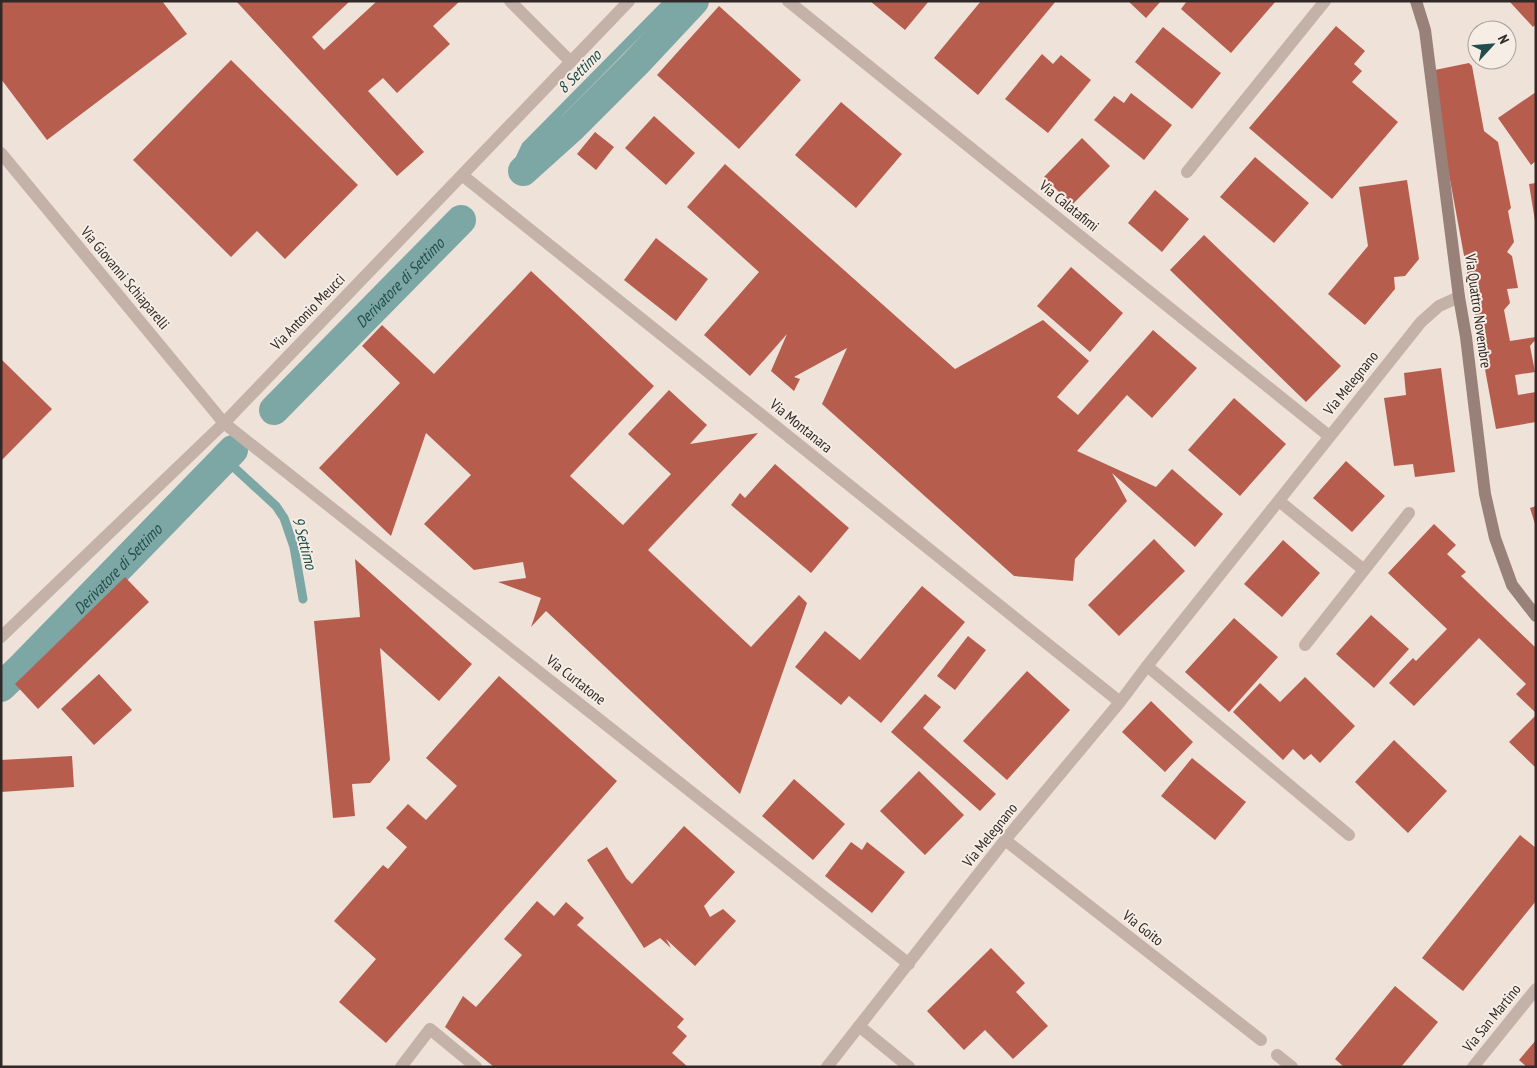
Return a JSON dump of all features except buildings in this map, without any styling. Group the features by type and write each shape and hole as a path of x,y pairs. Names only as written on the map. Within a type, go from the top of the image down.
{"street":[{"path":"510,1 571,62"},
{"name":"Via Antonio Meucci","path":"1,637 224,423 629,1"},
{"name":"Via Calatafimi","path":"788,1 1329,436"},
{"path":"1187,172 1325,1"},
{"name":"Via Quattro Novembre","path":"1416,1 1425,30 1485,494 1496,538 1512,585 1536,616"},
{"name":"Via Giovanni Schiaparelli","path":"1,153 224,423"},
{"name":"Via Montanara","path":"462,175 1120,702"},
{"name":"Via Melegnano","path":"827,1067 1005,840 1120,702 1146,666 1421,322 1439,306 1459,297"},
{"name":"Via Curtatone","path":"224,423 909,964"},
{"path":"1279,501 1364,570"},
{"path":"1305,645 1409,513"},
{"path":"1146,666 1349,835"},
{"name":"Via Goito","path":"1005,840 1261,1040"},
{"name":"Via San Martino","path":"1473,1067 1536,989"},
{"path":"859,1026 909,1067"},
{"path":"401,1067 430,1029 476,1067"},
{"path":"1278,1055 1292,1067"}],"waterway":[{"name":"8 Settimo","path":"517,165 526,146 669,1"},
{"name":"Derivatore di Settimo","path":"523,171 573,126 694,1"},
{"name":"Derivatore di Settimo","path":"274,410 461,220"},
{"name":"Derivatore di Settimo","path":"1,687 233,450"},
{"name":"9 Settimo","path":"225,459 276,506 284,518 294,547 303,599"}]}
